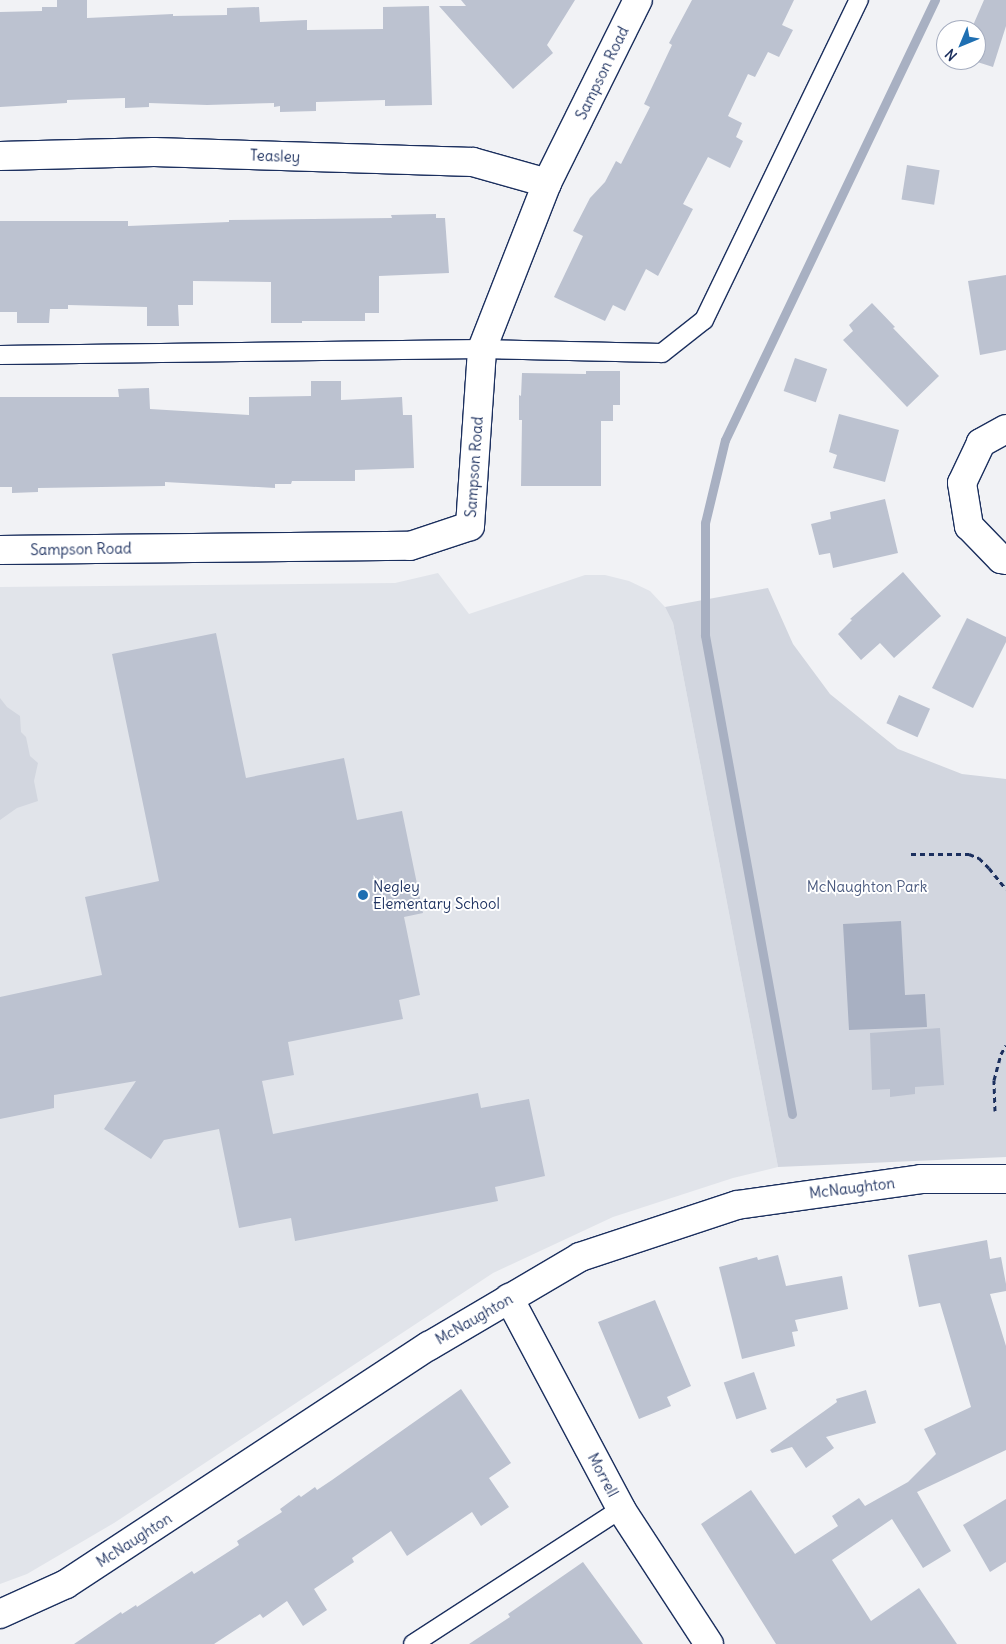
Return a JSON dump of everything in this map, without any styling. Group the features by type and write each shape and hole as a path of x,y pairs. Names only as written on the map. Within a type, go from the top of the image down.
{"street":[{"name":"Sampson Road","path":"0,550 410,546 470,526 482,350 547,184 638,0"},
{"name":"Teasley","path":"0,156 154,152 473,162 547,184"},
{"path":"1006,429 980,443 962,483 969,526 1001,559 1006,560"},
{"name":"McNaughton","path":"0,1614 66,1584 429,1346 580,1257 738,1205 828,1190 921,1179 1006,1179"},
{"name":"Morrell","path":"510,1298 621,1509 709,1644"}],"lane":[{"path":"0,355 482,350 662,353 704,320 859,0"},
{"path":"413,1644 621,1509"}],"path":[{"path":"911,854 969,854 984,863 1006,889"},
{"path":"995,1111 994,1080 1001,1054 1006,1045"}],"shaded area":[{"name":"Negley Elementary School","path":"438,573 469,614 585,575 605,575 629,581 650,591 665,607 673,623 778,1167 733,1178 613,1217 493,1273 114,1523 27,1574 0,1584 0,587 395,583"}],"green space":[{"name":"McNaughton Park","path":"768,588 793,644 830,694 898,749 962,774 1006,779 1006,1157 778,1167 673,623 665,607"},
{"path":"0,698 7,707 20,716 21,732 26,737 30,756 38,763 34,781 38,801 17,808 0,820"}],"water":[{"path":"901,921 905,995 925,994 927,1027 849,1030 843,924"}],"building":[{"path":"57,0 87,0 87,18 173,14 173,16 227,15 227,8 259,7 260,22 307,20 307,30 383,29 383,7 429,6 432,105 385,106 385,100 316,102 316,111 280,112 280,106 274,107 274,103 207,105 149,103 149,107 125,108 125,98 67,100 67,103 0,107 0,12 42,11 42,7 57,7"},
{"path":"461,0 575,0 547,45 553,53 513,89 439,6 466,6"},
{"path":"692,0 794,0 782,25 793,30 779,57 768,52 755,77 748,74 728,116 742,123 736,137 743,141 730,168 708,157 683,204 693,209 658,276 646,269 625,311 613,305 605,321 554,297 583,236 573,231 590,198 605,182 616,161 621,164 650,107 644,104 672,45 669,43"},
{"path":"984,0 1006,0 1006,26 993,67 986,65 986,20 975,20"},
{"path":"907,165 940,170 934,205 902,200"},
{"path":"436,214 436,218 445,218 449,273 379,276 379,313 365,313 365,321 271,323 271,282 193,281 193,305 178,305 179,326 147,326 147,307 68,305 68,309 50,309 49,323 17,323 17,312 0,312 0,221 128,221 128,226 229,222 229,220 392,218 391,215"},
{"path":"1006,275 1006,350 980,355 968,281"},
{"path":"872,303 939,376 907,407 843,340 853,331 849,325"},
{"path":"795,358 827,369 816,402 784,391"},
{"path":"586,371 620,371 620,405 613,405 613,421 601,421 601,486 521,486 522,420 519,420 519,395 521,396 522,373 586,374"},
{"path":"311,381 341,381 341,400 402,397 403,415 412,415 414,468 355,470 355,481 292,481 291,484 275,484 275,488 165,482 165,486 38,488 38,492 12,493 12,487 0,487 0,397 119,397 118,389 149,388 150,409 249,415 249,397 311,396"},
{"path":"839,414 899,430 885,482 833,468 837,455 829,452"},
{"path":"885,499 898,553 833,568 830,553 819,555 811,524 831,519 830,512"},
{"path":"903,572 941,616 894,658 880,643 861,660 838,634 852,620 850,619"},
{"path":"967,618 1006,637 1006,642 973,708 932,688"},
{"path":"216,633 246,778 344,758 357,820 402,811 423,913 404,917 420,995 399,1000 403,1019 288,1042 294,1075 262,1081 273,1134 478,1093 481,1108 529,1099 545,1176 495,1187 498,1201 295,1241 291,1218 239,1228 219,1129 164,1140 151,1159 104,1129 136,1081 54,1095 54,1108 0,1119 0,997 102,975 85,897 159,881 112,654"},
{"path":"899,695 930,709 917,737 886,723"},
{"path":"940,1028 944,1085 915,1087 915,1094 890,1097 890,1089 872,1090 870,1033"},
{"path":"987,1240 990,1259 1001,1257 1006,1284 1006,1291 990,1294 1006,1346 1006,1450 917,1492 951,1551 923,1568 892,1519 832,1560 871,1621 919,1588 957,1644 776,1644 701,1524 751,1490 795,1554 838,1526 832,1516 859,1498 865,1506 908,1482 936,1454 924,1429 971,1407 940,1303 919,1307 908,1255"},
{"path":"778,1255 786,1286 842,1276 848,1309 795,1320 798,1331 792,1332 795,1346 742,1359 719,1267 757,1257 758,1260"},
{"path":"655,1300 691,1386 667,1397 671,1406 639,1419 598,1322"},
{"path":"754,1372 767,1409 736,1419 724,1382"},
{"path":"461,1389 511,1463 489,1478 509,1507 481,1526 472,1512 407,1556 391,1531 352,1558 354,1562 314,1589 327,1610 303,1626 287,1601 263,1618 260,1614 214,1644 74,1644 121,1612 122,1614 136,1605 137,1607 192,1571 194,1574 239,1545 237,1541 282,1512 280,1509 299,1495 301,1497 315,1487 317,1490"},
{"path":"866,1390 876,1423 826,1437 834,1448 806,1468 792,1447 772,1453 770,1450 837,1402 836,1399"},
{"path":"1006,1499 1006,1562 990,1572 963,1525"},
{"path":"583,1562 643,1644 469,1644 510,1617 508,1614"}],"waterway":[{"path":"792,1114 705,635 705,523 725,440 935,0"}],"place":[{"name":"Negley Elementary School","path":"363,895"}]}
